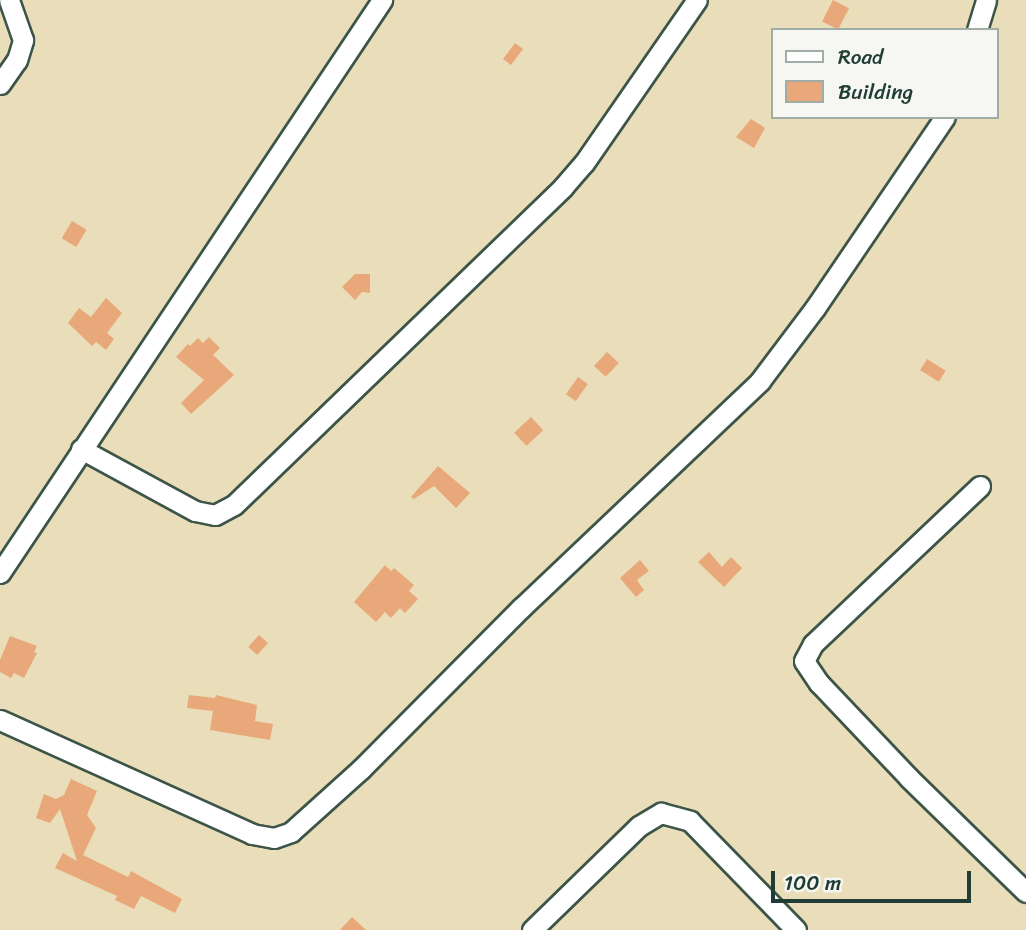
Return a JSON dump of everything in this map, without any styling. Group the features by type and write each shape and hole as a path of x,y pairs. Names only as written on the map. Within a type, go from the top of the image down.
{"street":[{"path":"0,84 17,60 23,40 9,0"},
{"path":"0,573 382,0"},
{"path":"81,449 195,511 215,515 234,505 563,187 584,163 697,0"},
{"path":"978,28 986,0"},
{"path":"0,720 251,834 274,838 291,832 361,769 521,608 760,381 815,308 944,119"},
{"path":"980,486 813,644 804,661 819,683 909,778 1026,892"},
{"path":"532,930 639,826 661,813 690,821 796,930"}],"building":[{"path":"833,0 849,8 839,28 822,21"},
{"path":"515,43 523,49 511,65 503,59"},
{"path":"751,119 765,128 754,148 736,137"},
{"path":"72,221 87,230 76,247 62,238"},
{"path":"355,274 370,274 370,293 362,292 355,300 342,287"},
{"path":"106,298 122,313 107,333 114,339 106,350 96,342 92,346 68,323 79,308 91,317"},
{"path":"209,337 220,348 213,355 234,375 191,414 181,403 204,380 176,357 188,344 190,346 198,338 203,343"},
{"path":"607,352 619,363 606,377 594,366"},
{"path":"927,359 946,371 939,382 920,370"},
{"path":"578,377 588,384 576,401 566,394"},
{"path":"531,417 543,430 526,446 514,433"},
{"path":"438,466 470,493 456,508 434,486 414,499 411,497"},
{"path":"709,552 722,567 731,557 742,568 724,587 698,562"},
{"path":"640,560 649,571 637,580 644,590 636,597 620,578"},
{"path":"385,565 391,571 394,568 414,585 409,591 418,599 405,613 400,608 391,618 385,612 376,622 354,602"},
{"path":"259,635 268,643 257,655 248,647"},
{"path":"10,636 37,646 34,652 37,653 24,678 14,673 11,678 0,672 0,660"},
{"path":"189,695 215,698 216,695 257,705 255,721 273,724 270,740 210,730 213,711 187,708"},
{"path":"71,779 97,791 87,815 96,828 83,855 128,877 131,871 182,899 175,913 141,896 134,909 115,900 117,896 55,868 63,853 77,861 60,809 50,823 36,818 44,794 56,799 64,795"},
{"path":"352,917 366,930 340,930"}]}
